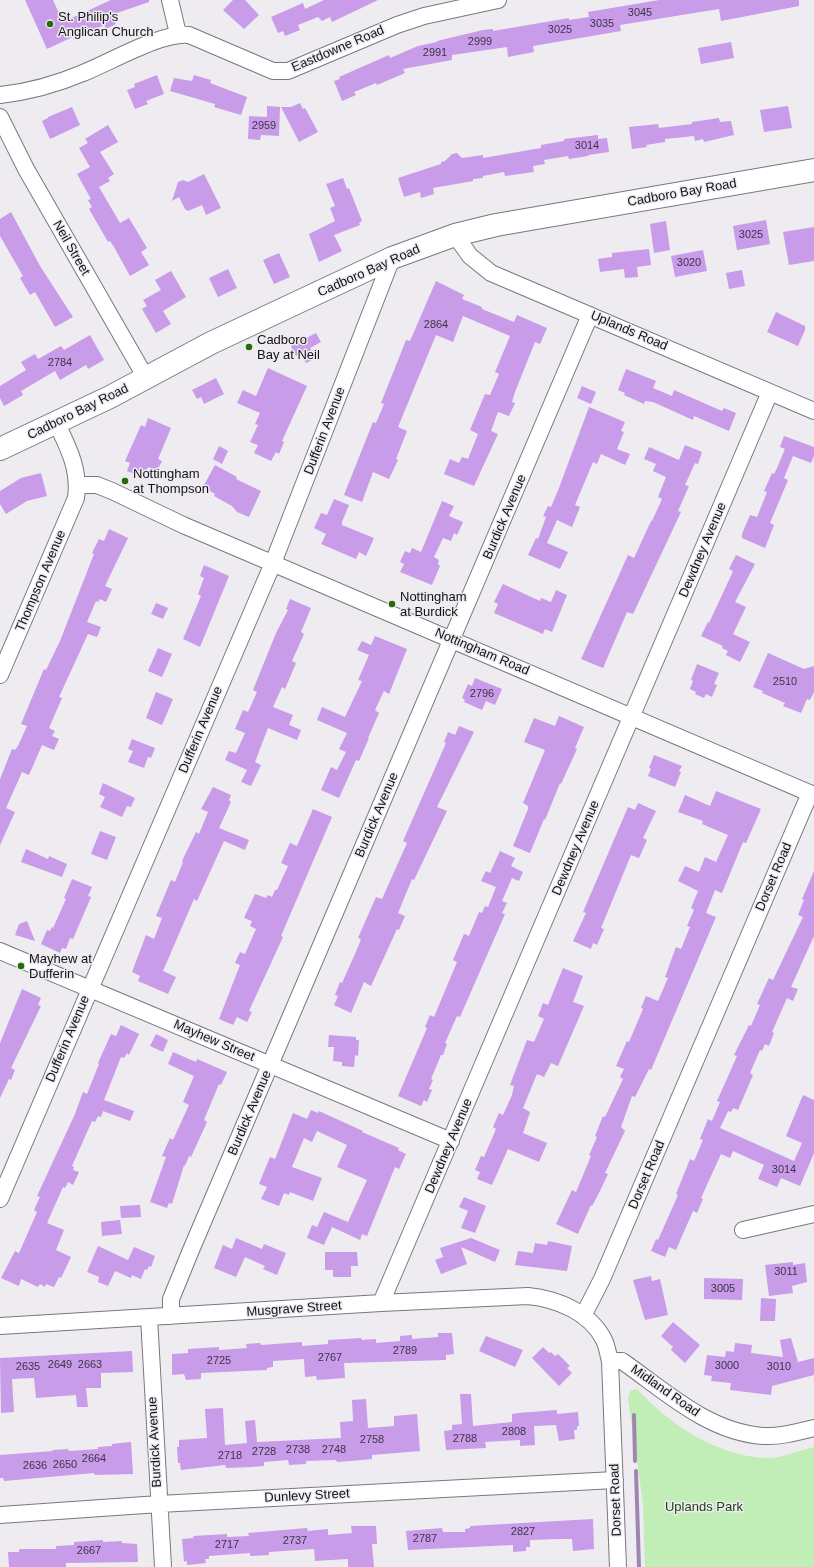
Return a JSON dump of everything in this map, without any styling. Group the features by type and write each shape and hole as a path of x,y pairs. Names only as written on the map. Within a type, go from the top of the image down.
{"main road":[{"name":"Cadboro Bay Road","path":"0,449 146,378 211,343 392,258 455,235 496,225 814,170"}],"street":[{"path":"0,95 45,86 82,74 160,40 178,34 170,0"},
{"name":"Eastdowne Road","path":"178,34 189,35 274,71 288,71 397,25 424,16 490,1"},
{"name":"Neil Street","path":"0,117 26,169 146,378"},
{"name":"Uplands Road","path":"455,235 470,256 491,273 814,411"},
{"name":"Dufferin Avenue","path":"0,1199 272,563 392,258"},
{"name":"Burdick Avenue","path":"171,1316 171,1299 173,1292 590,315"},
{"name":"Dewdney Avenue","path":"381,1303 770,392"},
{"path":"56,422 72,456 76,468 78,485"},
{"name":"Nottingham Road","path":"78,485 97,485 112,490 183,525 632,716 727,759 812,794"},
{"name":"Thompson Avenue","path":"0,675 64,528 76,498 78,485"},
{"name":"Dorset Road","path":"618,1567 610,1361 605,1341 596,1327 583,1316 602,1279 812,794"},
{"name":"Mayhew Street","path":"0,951 451,1141"},
{"path":"743,1230 814,1214"},
{"name":"Musgrave Street","path":"0,1326 381,1303 528,1296 544,1298 565,1305 583,1316"},
{"name":"Burdick Avenue","path":"149,1317 162,1567"},
{"name":"Midland Road","path":"610,1361 622,1361 700,1417 740,1432 763,1436 789,1434 814,1428"},
{"name":"Dunlevy Street","path":"0,1515 158,1504 615,1480"}],"green space":[{"name":"Uplands Park","path":"637,1389 664,1415 679,1426 712,1445 730,1451 748,1456 771,1458 814,1447 814,1567 645,1567 643,1504 628,1399 630,1391"}],"building":[{"path":"25,0 53,0 63,22 111,0 149,0 149,2 111,15 116,24 106,29 104,25 80,37 79,34 47,49"},
{"path":"233,0 245,0 259,15 244,29 223,10"},
{"path":"324,0 378,0 332,22 330,17 322,21 318,17 298,25 300,30 285,36 283,31 278,33 271,17 303,3 305,9"},
{"path":"659,0 799,0 799,6 721,21 719,9 620,25 621,31 533,46 534,52 508,57 507,47 452,55 452,60 403,69 405,73 377,85 376,83 354,92 356,95 342,101 334,81 340,79 339,77 389,55 390,58 418,46 437,41 483,30 493,29 493,31 569,18 569,20 589,17 588,12"},
{"path":"731,42 734,58 701,64 698,48"},
{"path":"157,75 164,94 146,101 148,104 135,109 127,90 135,87 134,84"},
{"path":"194,75 211,80 210,83 247,97 241,115 214,107 215,104 170,91 174,78 192,81"},
{"path":"300,103 303,109 305,108 318,132 299,142 281,107 291,107"},
{"path":"267,106 280,107 279,136 261,135 260,140 248,139 249,116 267,117"},
{"path":"788,106 792,128 764,132 760,110"},
{"path":"72,107 80,125 50,139 42,121"},
{"path":"719,118 720,122 731,121 734,135 704,142 703,139 695,141 694,136 665,139 665,142 632,149 629,127 658,124 659,128 692,124 692,122"},
{"path":"108,125 118,142 100,152 114,174 108,178 110,181 99,187 120,223 129,218 147,248 141,252 149,265 130,276 114,247 110,241 108,242 89,209 92,207 88,200 91,199 77,174 90,167 79,148 88,143 85,139"},
{"path":"598,135 598,139 607,138 609,152 569,159 568,156 544,160 545,164 533,166 534,172 505,176 504,172 483,176 483,178 473,179 473,181 433,188 434,194 421,198 420,192 404,197 398,178 441,164 441,162 445,161 452,154 457,153 462,158 483,155 483,158 541,148 541,145 564,141 564,139"},
{"path":"204,174 221,208 206,215 202,205 188,211 185,209 179,197 172,201 178,182 183,180 188,182"},
{"path":"343,178 347,189 349,188 362,221 359,223 360,225 334,235 342,251 319,262 309,234 335,221 330,208 335,206 326,184"},
{"path":"11,212 40,266 73,317 55,327 35,292 30,295 20,278 23,276 0,236 0,219"},
{"path":"766,220 770,244 737,250 733,226"},
{"path":"666,221 670,250 654,253 650,224"},
{"path":"814,227 814,261 789,265 783,232"},
{"path":"649,249 651,265 637,267 638,277 625,278 624,269 600,272 598,259 612,257 612,253"},
{"path":"703,250 707,271 675,277 671,256"},
{"path":"279,253 290,277 274,284 263,260"},
{"path":"228,269 237,288 218,297 209,278"},
{"path":"742,270 745,286 729,289 726,273"},
{"path":"171,271 186,297 163,311 171,324 156,333 142,309 147,306 143,300 161,290 155,280"},
{"path":"436,281 464,295 462,299 482,307 482,309 514,322 517,315 547,328 540,344 535,342 515,392 512,402 515,403 509,416 498,412 491,431 498,434 474,486 444,474 450,459 459,463 462,457 468,459 478,434 470,430 485,394 490,395 499,374 495,372 510,336 463,316 453,342 436,335 398,427 407,431 396,459 398,460 389,479 373,472 362,502 344,495 373,422 376,423 384,404 381,403 406,340 410,341"},
{"path":"776,312 805,326 805,330 798,346 767,332"},
{"path":"316,333 321,342 310,348 316,358 306,363 300,353 296,356 291,346"},
{"path":"90,335 104,360 88,369 86,365 60,380 55,371 21,391 23,395 4,406 0,398 0,386 26,370 21,362 35,354 38,359 61,346 64,350"},
{"path":"268,368 307,386 282,441 284,442 279,454 276,452 271,461 254,453 258,445 250,442 258,425 255,424 260,413 237,403 243,390 256,396"},
{"path":"626,369 656,381 653,388 672,396 674,390 722,411 724,408 736,413 729,431 694,416 693,420 653,402 645,401 644,404 624,395 625,393 618,390"},
{"path":"216,378 224,394 204,404 201,397 197,399 192,390"},
{"path":"582,386 596,392 591,404 577,398"},
{"path":"589,407 625,422 621,431 624,432 617,449 630,454 625,465 601,454 597,464 593,462 575,505 580,507 572,527 557,520 547,543 568,552 560,569 528,555 536,538 538,539 546,517 543,516 548,506 551,507"},
{"path":"148,418 171,428 158,459 162,461 157,471 148,467 144,478 127,471 130,463 125,461 141,425 145,427"},
{"path":"784,436 814,447 814,456 811,463 793,456 784,478 788,480 770,523 774,525 765,548 742,538 742,534 750,515 757,517 767,492 764,491 772,473 774,474 777,468 785,449 780,447"},
{"path":"685,445 702,452 698,464 695,463 685,485 689,486 678,511 681,512 633,614 627,612 603,668 581,659 628,555 634,558 662,499 658,497 666,477 653,471 656,464 644,459 649,447 679,460"},
{"path":"219,446 228,451 222,464 213,459"},
{"path":"215,465 237,477 236,479 261,491 249,517 237,512 232,506 214,496 215,494 203,487"},
{"path":"41,473 47,496 27,501 6,514 0,504 0,491 21,478"},
{"path":"334,499 349,505 342,525 374,538 366,556 359,552 356,559 321,544 326,534 314,528 321,513 327,515"},
{"path":"442,501 454,506 449,516 463,522 457,535 454,533 451,541 443,538 434,557 439,560 438,564 440,566 432,585 400,572 404,564 400,562 405,551 410,553 412,548 421,552"},
{"path":"109,529 128,538 105,586 112,589 106,602 100,599 98,602 96,601 87,622 101,627 97,637 88,634 59,697 62,698 49,728 55,731 52,736 59,739 54,750 42,745 29,775 22,772 6,808 15,812 0,845 0,779 12,749 15,750 18,746 27,726 21,724 44,669 46,670 60,641 94,554 92,553 99,539 104,541"},
{"path":"736,555 755,564 735,602 746,607 733,634 750,642 740,662 726,655 728,651 722,648 723,646 701,636 708,622 709,623 733,571 729,569"},
{"path":"204,565 229,576 200,647 183,639 201,596 198,594 204,578 200,576"},
{"path":"503,584 540,601 541,598 551,602 556,590 567,595 552,632 545,629 543,634 494,613 498,604 494,602"},
{"path":"290,599 311,608 301,632 304,634 292,661 296,663 285,689 282,687 273,707 293,715 289,725 301,730 297,740 268,728 255,762 261,765 251,786 241,782 247,770 225,760 229,751 236,753 245,733 235,729 243,710 248,712 257,692 253,690 276,633 288,610 286,609"},
{"path":"156,603 168,608 163,619 151,614"},
{"path":"375,636 407,649 389,694 384,691 375,710 379,713 369,738 359,761 356,760 339,798 321,790 331,767 337,770 346,752 339,749 347,733 317,720 322,707 345,717 362,681 358,680 369,655 357,650 362,641 371,645"},
{"path":"158,648 172,654 162,677 148,671"},
{"path":"768,653 804,669 814,666 814,692 810,700 807,699 801,713 783,706 785,703 762,693 763,691 753,687"},
{"path":"697,664 719,673 714,684 717,685 712,697 706,694 704,698 695,694 696,692 690,689 693,681 691,680"},
{"path":"475,678 502,689 495,705 486,701 482,710 464,702 465,700 462,698 468,684 472,686"},
{"path":"156,692 173,699 162,725 146,718"},
{"path":"559,716 584,727 575,748 577,749 561,784 560,783 530,853 513,846 528,809 528,806 523,803 545,750 524,742 534,718 555,726"},
{"path":"459,726 474,732 437,807 447,811 414,880 412,879 398,913 405,916 399,930 397,929 371,986 364,982 351,1013 334,1005 338,996 335,995 358,947 361,939 358,938 376,897 382,899 407,843 403,841 446,743 444,742 448,732 455,735"},
{"path":"132,739 155,748 151,758 148,757 144,768 128,762 133,751 128,749"},
{"path":"654,755 682,766 679,771 681,772 675,787 648,776 651,769 649,768"},
{"path":"103,783 135,798 131,807 127,806 122,817 100,807 105,797 99,794"},
{"path":"213,787 231,795 229,800 231,802 219,828 249,840 245,850 224,841 197,901 194,899 163,971 176,977 168,994 138,981 140,976 132,972 146,935 154,939 162,918 156,916 171,880 175,882 183,862 182,861 196,832 199,834 208,812 201,809"},
{"path":"716,791 761,809 746,843 743,842 722,893 715,890 706,913 716,917 651,1070 649,1069 635,1097 632,1096 621,1127 625,1131 605,1173 608,1174 592,1206 591,1205 578,1234 556,1224 572,1190 576,1192 591,1156 589,1155 597,1137 595,1136 603,1116 605,1117 623,1079 620,1077 624,1069 616,1066 627,1041 629,1042 643,1009 641,1008 646,996 658,1001 668,978 665,977 676,947 681,949 690,927 687,926 694,910 691,908 698,891 678,881 685,866 699,872 705,857 716,862 728,835 702,824 703,821 678,812 685,795 710,806"},
{"path":"638,803 656,811 643,838 647,840 639,858 631,855 601,928 604,929 597,945 593,943 591,949 573,941 586,913 583,912 628,807 635,810"},
{"path":"313,809 332,817 281,936 283,937 249,1011 252,1012 247,1022 237,1017 233,1025 219,1019 240,965 235,963 240,952 245,954 256,929 250,926 252,921 244,918 255,894 266,898 268,895 272,897 275,890 277,890 288,866 281,863 290,843 297,846"},
{"path":"100,831 116,837 107,860 91,854"},
{"path":"26,849 48,859 49,856 67,864 62,877 21,862"},
{"path":"500,851 515,858 511,866 523,872 519,881 512,878 502,901 507,903 502,913 505,914 460,1017 457,1016 445,1043 447,1044 443,1055 441,1055 431,1079 433,1080 429,1089 432,1090 427,1102 424,1100 421,1106 398,1096 427,1028 425,1027 430,1015 434,1017 457,962 453,960 464,934 469,936 479,912 482,913 485,906 488,907 496,887 481,881 486,871 490,873"},
{"path":"814,871 814,936 791,987 798,989 793,1001 787,998 772,1032 774,1033 769,1046 765,1044 762,1051 760,1050 750,1073 753,1075 738,1110 733,1108 731,1112 728,1111 720,1128 794,1161 802,1143 786,1136 803,1095 814,1100 814,1153 800,1186 781,1178 777,1187 758,1179 764,1165 733,1151 730,1158 721,1154 701,1198 703,1199 697,1213 693,1211 676,1250 669,1247 665,1257 651,1251 656,1239 658,1240 678,1195 676,1194 690,1159 694,1161 703,1140 700,1139 708,1119 712,1121 720,1102 717,1101 737,1056 734,1055 749,1025 751,1026 760,1005 757,1004 769,978 773,980 803,917 798,915 804,900 802,899"},
{"path":"72,879 92,887 88,896 91,897 73,939 70,938 66,949 62,948 60,953 41,944 47,930 50,931 52,927 53,928 66,899 64,898"},
{"path":"27,921 35,941 15,935 19,924"},
{"path":"563,968 583,976 573,1002 584,1006 558,1066 551,1063 544,1077 537,1074 523,1108 530,1112 523,1133 547,1143 539,1162 508,1149 492,1185 477,1179 480,1172 475,1170 481,1156 484,1157 496,1129 493,1127 499,1113 503,1115 512,1095 514,1086 510,1085 527,1040 534,1042 544,1019 538,1016 543,1003 548,1005"},
{"path":"22,989 41,998 38,1005 41,1006 11,1068 15,1070 11,1080 9,1079 0,1098 0,1043"},
{"path":"121,1025 139,1034 129,1055 127,1053 124,1058 121,1057 104,1100 134,1111 130,1121 103,1111 101,1117 98,1116 95,1122 92,1121 72,1166 74,1167 73,1170 79,1172 73,1185 68,1182 65,1188 63,1187 47,1223 64,1230 56,1250 71,1257 61,1278 59,1277 54,1287 46,1284 45,1287 40,1284 38,1287 21,1279 19,1286 1,1278 15,1251 19,1253 37,1212 34,1210 40,1197 37,1196 75,1114 83,1092 87,1094 99,1064 98,1063 111,1034 116,1036"},
{"path":"156,1034 168,1040 163,1052 150,1046"},
{"path":"329,1035 356,1037 356,1040 359,1040 358,1056 355,1055 354,1067 342,1066 342,1062 333,1061 334,1047 328,1047"},
{"path":"173,1052 196,1062 197,1059 227,1072 221,1085 219,1084 204,1120 207,1122 191,1157 189,1156 185,1166 184,1165 172,1204 169,1203 167,1208 150,1202 166,1157 162,1156 170,1138 173,1140 189,1105 183,1102 194,1076 168,1064"},
{"path":"311,1110 318,1113 319,1111 363,1131 362,1132 399,1148 398,1150 406,1154 399,1169 395,1167 367,1236 362,1234 360,1240 332,1227 324,1245 307,1238 312,1225 317,1227 324,1212 348,1222 367,1180 337,1167 347,1145 317,1131 312,1142 304,1138 292,1167 322,1178 313,1201 290,1192 289,1195 284,1193 279,1206 261,1199 267,1187 259,1184 270,1157 275,1159 293,1113 307,1119"},
{"path":"464,1197 486,1206 475,1233 461,1228 468,1211 459,1207"},
{"path":"140,1205 141,1217 121,1218 120,1206"},
{"path":"120,1220 122,1234 102,1236 101,1222"},
{"path":"236,1238 262,1249 264,1244 286,1253 277,1275 263,1269 265,1266 245,1257 236,1277 214,1268 223,1245 232,1249"},
{"path":"471,1238 500,1250 495,1262 461,1247 467,1264 441,1274 435,1260 443,1257 440,1248"},
{"path":"548,1241 572,1246 567,1271 515,1265 518,1251 533,1253 535,1243 547,1245"},
{"path":"98,1246 128,1260 134,1247 155,1256 151,1267 149,1266 147,1270 145,1269 141,1279 132,1275 131,1278 115,1271 108,1286 98,1282 99,1277 87,1272"},
{"path":"325,1252 357,1252 358,1266 351,1266 351,1277 333,1277 333,1270 325,1270"},
{"path":"793,1262 793,1265 805,1263 807,1282 792,1286 793,1293 769,1296 765,1265"},
{"path":"651,1276 652,1281 660,1279 668,1315 645,1320 633,1280"},
{"path":"704,1278 743,1279 742,1300 704,1299"},
{"path":"761,1298 776,1299 775,1321 760,1321"},
{"path":"673,1322 700,1345 685,1363 671,1350 673,1347 661,1336"},
{"path":"438,1333 452,1333 454,1354 446,1355 446,1360 344,1363 345,1378 317,1380 316,1376 305,1377 304,1359 273,1361 273,1367 267,1368 267,1370 201,1373 201,1379 186,1380 184,1374 172,1375 172,1354 188,1353 188,1349 219,1347 219,1350 247,1348 246,1344 260,1343 261,1345 302,1342 302,1346 328,1344 328,1340 361,1338 362,1340 376,1339 376,1343 400,1341 400,1336 412,1335 412,1339 438,1337"},
{"path":"486,1336 523,1350 515,1367 479,1351"},
{"path":"791,1338 798,1362 814,1358 814,1375 772,1386 771,1395 730,1390 731,1383 711,1381 712,1376 704,1375 707,1355 725,1357 726,1351 734,1352 735,1343 752,1345 751,1353 783,1357 780,1340"},
{"path":"543,1347 555,1356 558,1354 570,1366 567,1368 572,1373 559,1386 532,1358"},
{"path":"132,1351 133,1372 101,1373 101,1388 86,1388 88,1407 77,1407 76,1395 36,1398 34,1378 12,1379 14,1412 1,1413 0,1358"},
{"path":"460,1394 471,1394 473,1426 512,1422 512,1414 518,1413 557,1410 557,1414 578,1412 579,1426 577,1426 577,1430 574,1430 575,1439 559,1441 556,1425 534,1426 535,1445 520,1446 520,1440 485,1442 486,1448 446,1450 444,1431 452,1430 452,1425 462,1424"},
{"path":"366,1399 368,1428 394,1426 394,1416 417,1414 420,1451 372,1455 372,1459 337,1462 336,1460 306,1461 306,1464 289,1465 288,1460 264,1462 264,1466 251,1467 226,1468 225,1465 181,1470 180,1463 178,1463 177,1447 179,1447 179,1440 207,1438 205,1409 223,1408 225,1445 247,1443 245,1421 255,1420 257,1442 341,1438 340,1422 353,1421 352,1400"},
{"path":"131,1442 133,1474 95,1475 94,1473 4,1481 3,1478 0,1478 0,1455 68,1449 69,1451 98,1449 98,1447 112,1446 112,1444"},
{"path":"593,1519 594,1549 573,1551 572,1539 558,1539 530,1540 530,1547 526,1547 526,1551 513,1552 513,1545 408,1550 406,1531 442,1528 443,1532 465,1532 465,1529 470,1528 470,1526"},
{"path":"351,1526 376,1526 377,1544 372,1544 374,1567 348,1567 348,1559 315,1561 314,1549 269,1552 269,1555 250,1556 250,1553 209,1556 209,1559 205,1559 206,1563 187,1565 187,1561 184,1562 182,1539 194,1538 193,1536 227,1534 227,1537 249,1536 248,1533 307,1528 308,1531 328,1529 328,1535 352,1533"},
{"path":"103,1540 103,1542 122,1541 122,1543 137,1544 138,1562 66,1563 66,1567 9,1567 8,1552 19,1552 19,1549 56,1549 56,1546 74,1545 74,1542"}],"waterway":[{"path":"634,1415 635,1461"},
{"path":"636,1471 639,1567"}],"place":[{"name":"St. Philip's Anglican Church","path":"50,24"},
{"name":"Cadboro Bay at Neil","path":"249,347"},
{"name":"Nottingham at Thompson","path":"125,481"},
{"name":"Nottingham at Burdick","path":"392,604"},
{"name":"Mayhew at Dufferin","path":"21,966"}]}
